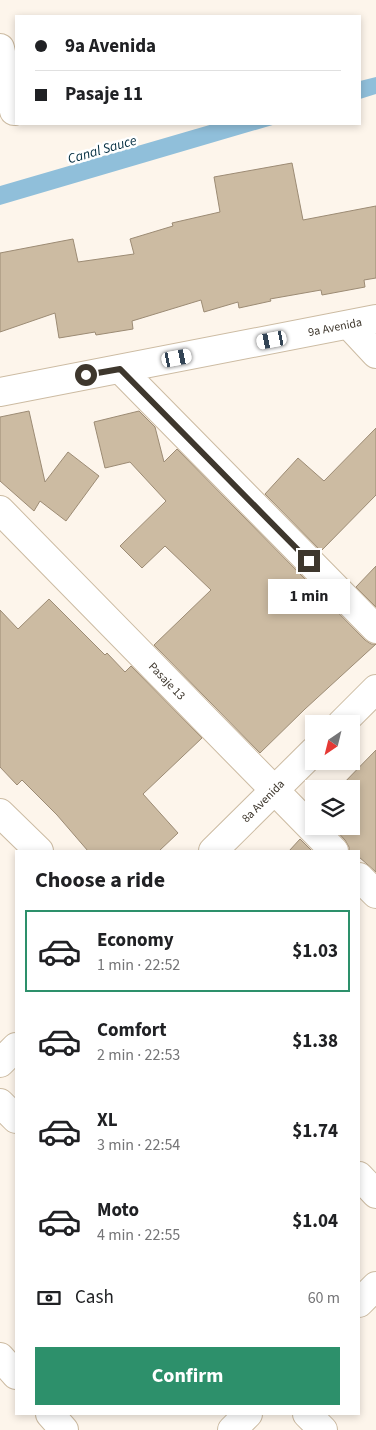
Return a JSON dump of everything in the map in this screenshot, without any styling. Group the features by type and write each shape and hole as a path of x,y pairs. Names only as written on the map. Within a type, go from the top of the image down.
{"street":[{"path":"0,48 14,111"},
{"name":"9a Avenida","path":"0,392 376,319"},
{"path":"349,325 376,354"},
{"path":"120,369 376,629"},
{"name":"Pasaje 13","path":"0,510 333,850"},
{"path":"350,715 376,689"},
{"name":"8a Avenida","path":"213,850 305,759"},
{"path":"0,813 38,850"},
{"path":"360,877 376,894"},
{"path":"0,1063 15,1048"},
{"path":"0,1103 15,1118"},
{"path":"360,1177 376,1194"},
{"path":"360,1302 376,1286"},
{"path":"0,1357 15,1375"},
{"path":"51,1415 64,1430"},
{"path":"232,1430 247,1415"},
{"path":"308,1415 323,1430"}],"water":[{"path":"376,77 376,94 361,99 361,81"},
{"path":"210,125 273,125 0,205 0,186"}],"building":[{"path":"292,163 303,220 376,206 376,278 364,280 365,287 322,295 321,290 270,299 271,301 239,308 238,302 204,312 201,300 132,321 133,329 96,335 95,332 59,338 55,313 0,332 0,253 73,239 78,262 134,254 130,239 173,226 172,223 220,212 214,177"},
{"path":"29,411 45,482 68,452 99,476 66,521 40,501 34,511 0,481 0,417"},
{"path":"139,411 155,427 164,462 177,449 365,640 371,644 376,644 260,753 154,645 211,590 165,546 142,568 120,546 166,501 130,462 105,468 94,422"},
{"path":"376,428 376,495 321,551 265,494 298,458 324,481"},
{"path":"376,566 376,607 356,587"},
{"path":"49,599 105,655 107,653 125,672 131,666 202,738 143,794 178,833 160,850 87,850 57,815 22,780 17,785 0,767 0,610 18,629"},
{"path":"376,750 376,872 360,858 360,850 349,850 345,840 340,835 360,835 360,780 347,780 357,770 360,770 360,766"},
{"path":"300,839 311,850 290,850"}],"route":[{"path":"86,375 120,369 309,561"}],"water label":[{"name":"Canal Sauce","path":"102,149"}]}
